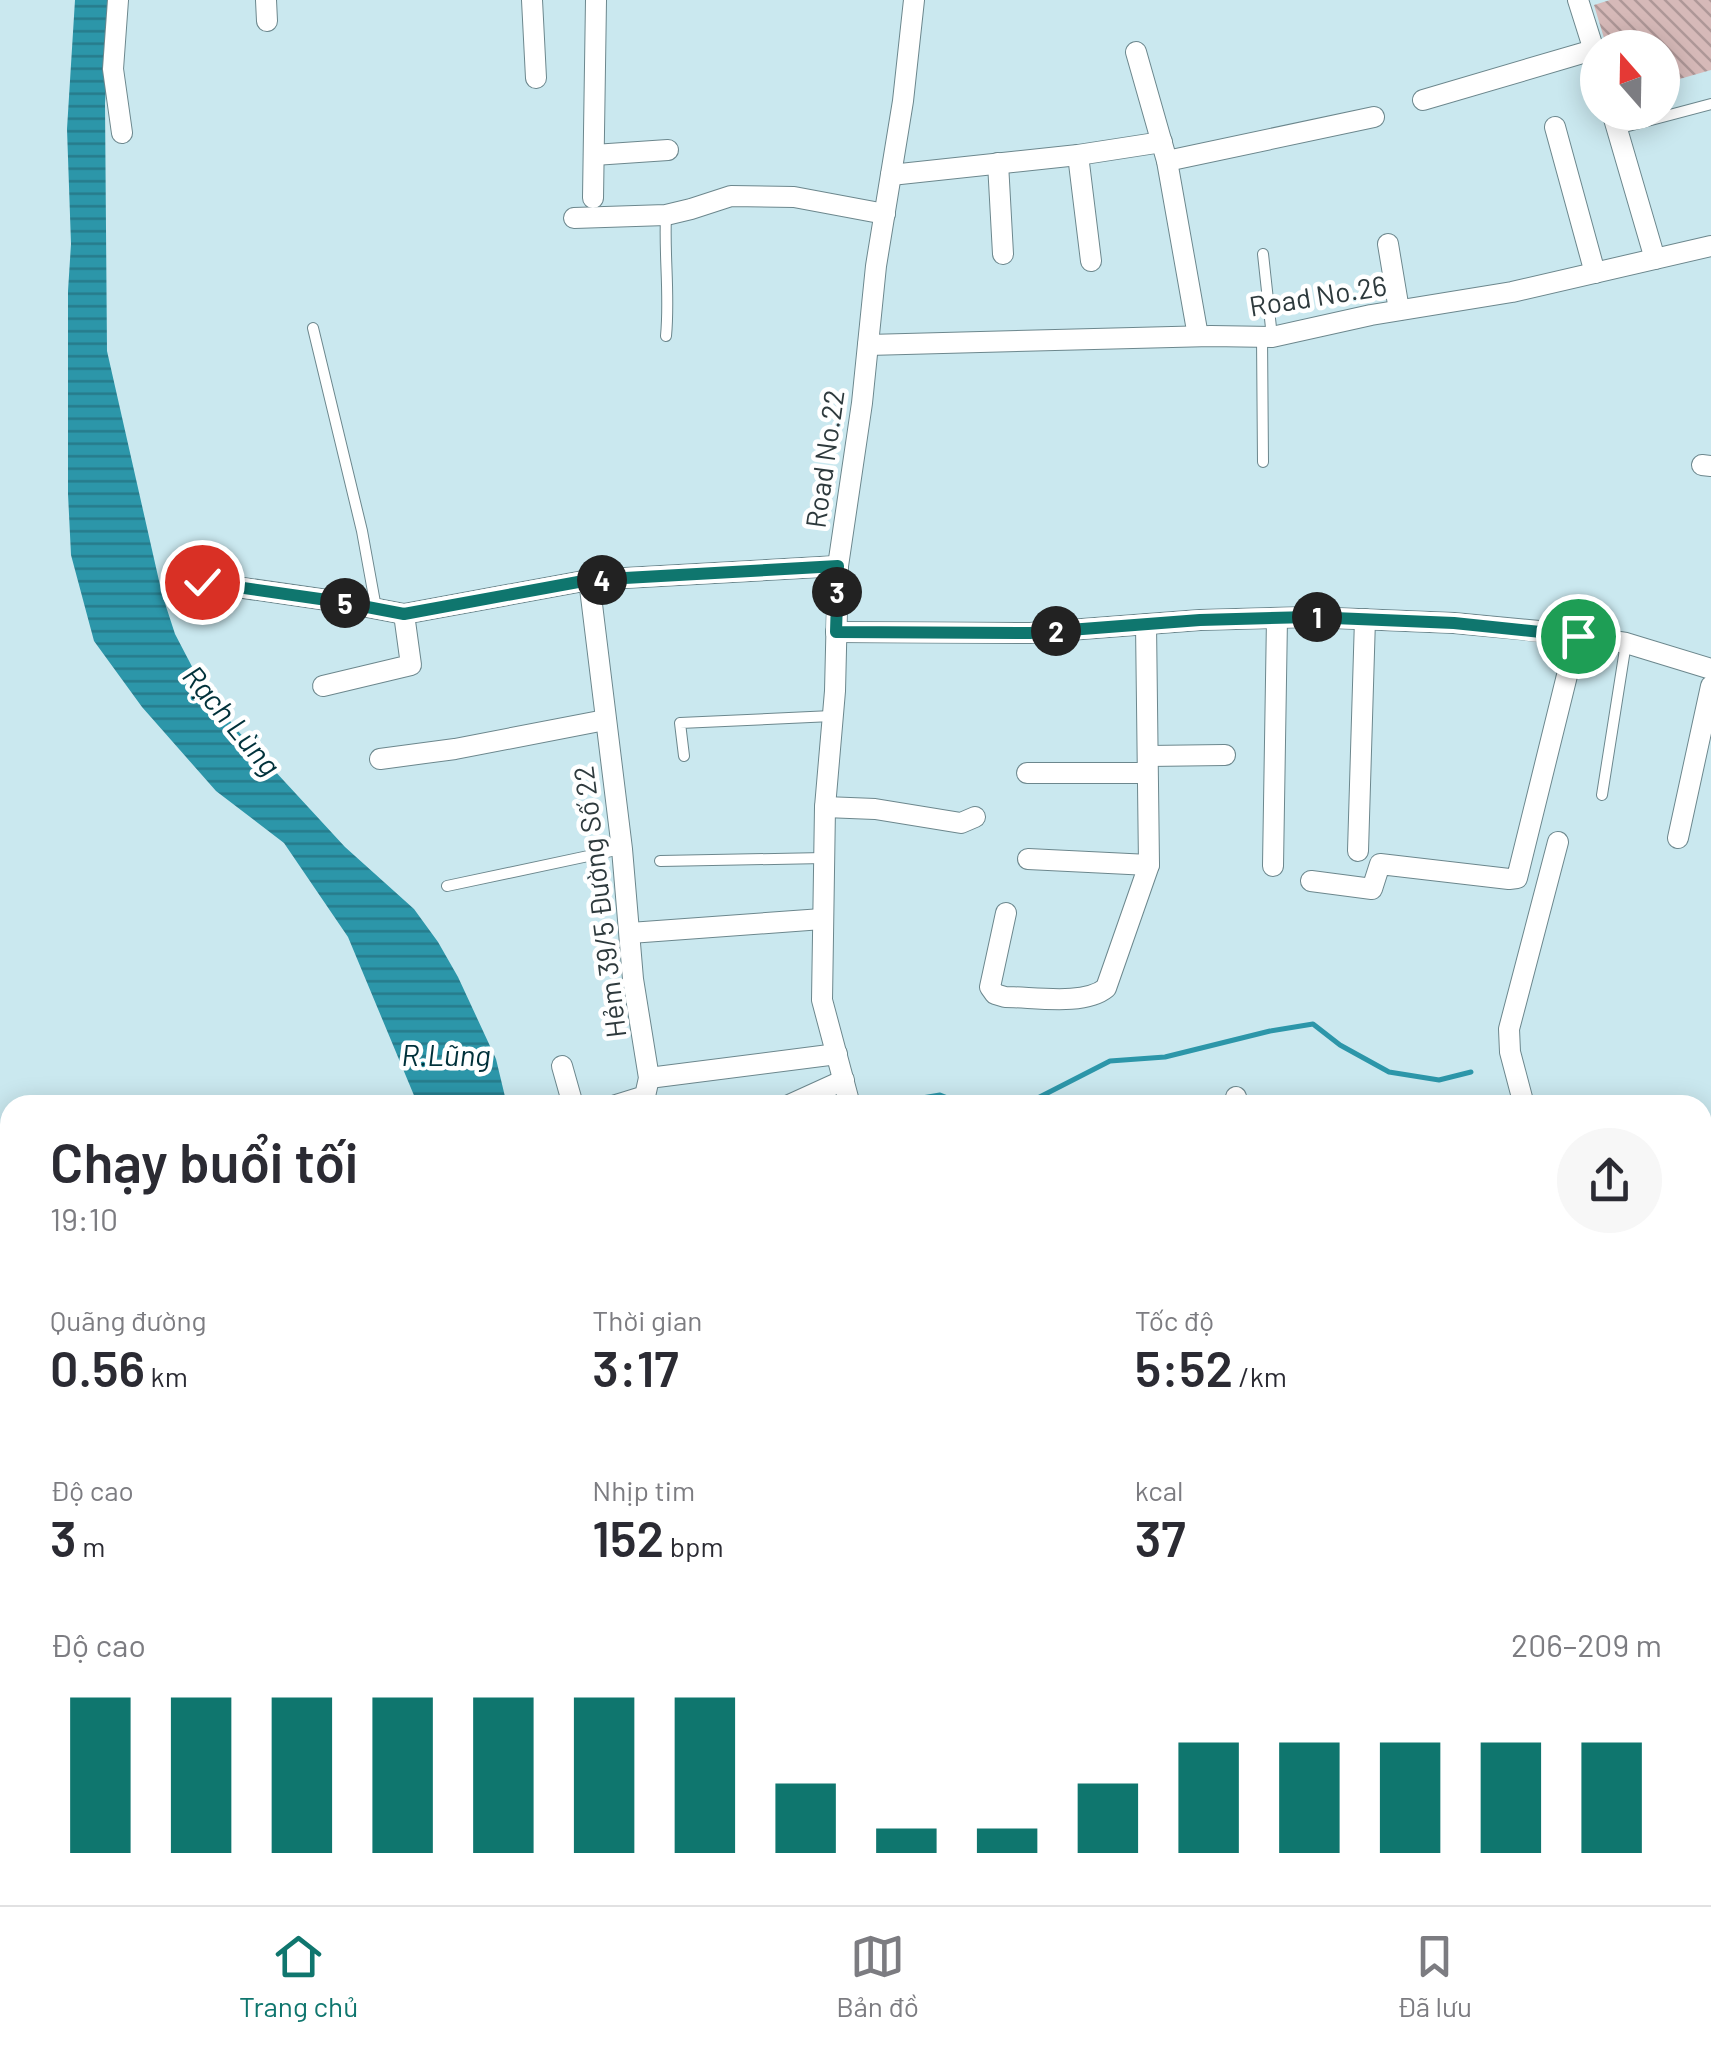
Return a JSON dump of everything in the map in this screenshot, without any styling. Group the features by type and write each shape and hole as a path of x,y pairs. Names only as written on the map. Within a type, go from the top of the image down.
{"street":[{"path":"118,0 114,69 122,132"},
{"path":"532,0 536,78"},
{"path":"594,198 596,0"},
{"name":"Road No.22","path":"847,1093 822,1000 825,807 838,566 914,0"},
{"path":"1578,0 1588,30"},
{"path":"1136,52 1164,151 1198,336"},
{"path":"1423,100 1580,60"},
{"path":"891,175 1078,154 1164,151 1374,117"},
{"path":"1554,128 1595,272"},
{"path":"1618,130 1655,259"},
{"path":"594,154 668,150"},
{"path":"1078,154 1091,260"},
{"path":"998,163 1002,254"},
{"path":"574,218 666,214 731,196 794,197 885,214"},
{"path":"1388,244 1399,310"},
{"name":"Road No.26","path":"868,346 1267,337 1512,292 1711,246"},
{"path":"202,582 404,614 589,580 838,566"},
{"name":"Hẻm 39/5 Đường Số 22","path":"589,580 622,849 633,979 649,1078"},
{"path":"323,686 410,665 404,614"},
{"path":"836,632 1030,633 1277,618 1365,619 1454,623 1626,643 1711,670"},
{"path":"1272,866 1277,618"},
{"path":"1358,851 1365,619"},
{"path":"1006,913 990,986 994,994 1083,998 1106,988 1149,865 1146,624"},
{"path":"1311,882 1372,889 1380,864 1517,878 1578,636"},
{"path":"1678,838 1711,686"},
{"name":"Hẻm 39/5 Đường Số 22","path":"380,759 605,720"},
{"path":"1027,773 1224,755"},
{"path":"825,807 875,809 961,823 975,818"},
{"path":"1521,1095 1510,1052 1509,1029 1558,842"},
{"path":"1028,860 1149,865"},
{"path":"630,932 822,919"},
{"path":"644,1095 649,1078 837,1054"},
{"path":"562,1066 571,1095"}],"lane":[{"path":"1680,109 1711,104"},
{"path":"666,214 666,336"},
{"path":"1262,254 1267,337 1263,462"},
{"path":"313,328 362,531 376,610"},
{"path":"1602,795 1626,643"},
{"path":"684,756 680,722 832,716"},
{"path":"447,886 622,849"},
{"path":"660,861 824,858"}],"water":[{"name":"R.Lũng","path":"75,0 112,0 105,103 107,351 162,594 175,634 199,680 237,730 345,847 414,909 438,942 496,1059 505,1095 414,1095 348,937 284,843 216,791 142,707 94,641 71,555 67,129"}],"building":[{"path":"1610,0 1711,0 1711,70 1680,79 1680,30 1602,30 1594,5"}],"waterway":[{"path":"1044,1095 1110,1061 1165,1057 1313,1024 1340,1045 1389,1072 1439,1080 1471,1072"}],"route":[{"path":"202,582 404,614 589,580 838,566 836,632 1030,633 1200,620 1310,617 1454,623 1578,636"}],"water label":[{"name":"Rạch Lùng","path":"231,721"}]}
